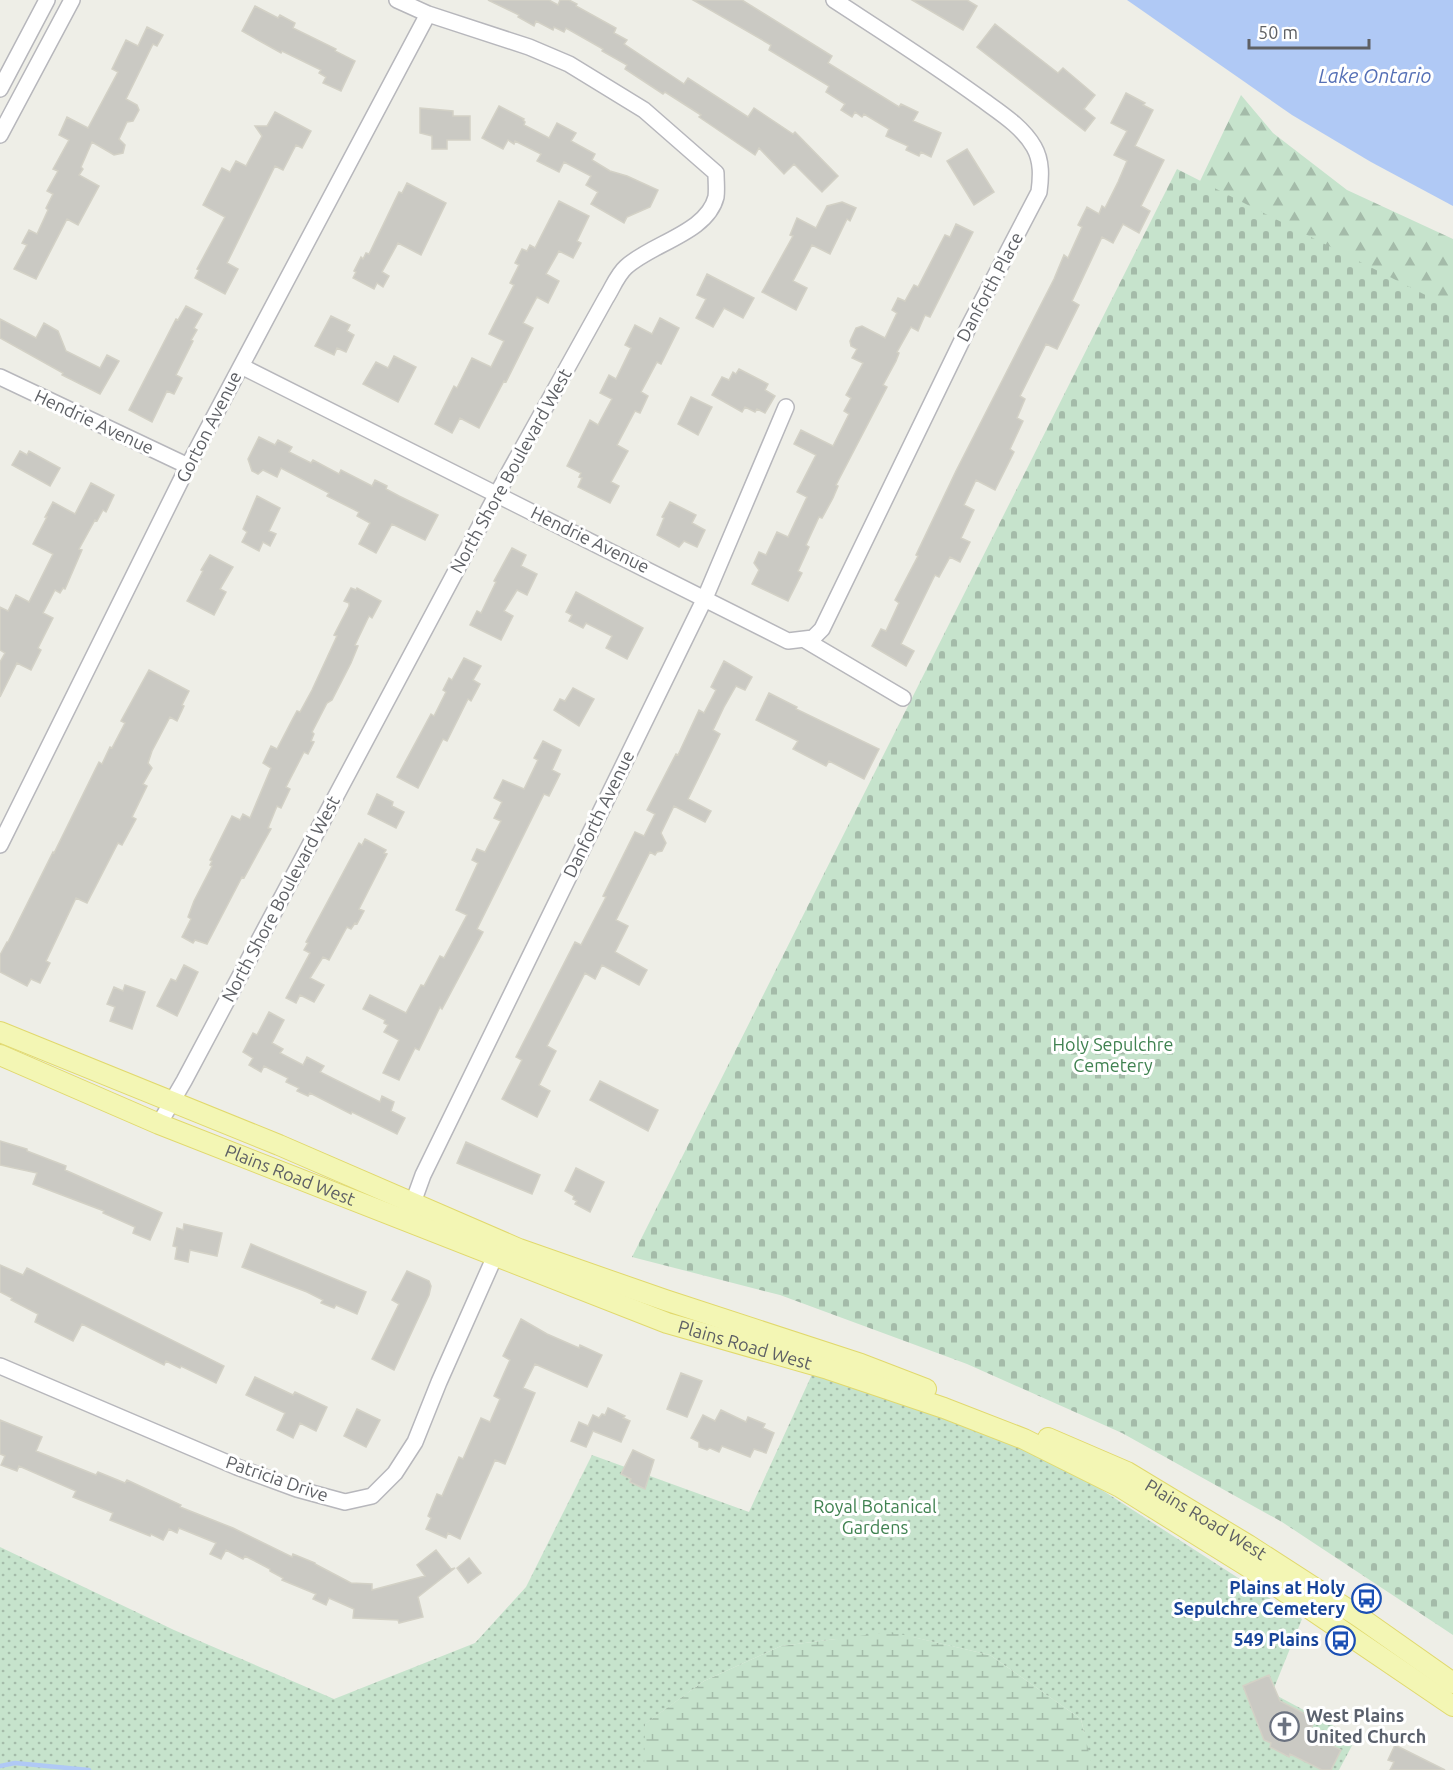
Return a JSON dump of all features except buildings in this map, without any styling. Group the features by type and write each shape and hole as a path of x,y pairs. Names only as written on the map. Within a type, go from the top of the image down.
{"main road":[{"name":"Plains Road West","path":"0,1032 279,1145 495,1256 667,1323 828,1369 944,1408 1024,1439 1120,1487 1250,1568 1453,1706"},
{"name":"Plains Road West","path":"0,1055 159,1124 665,1300 861,1364 989,1412 1127,1472 1248,1545 1358,1616 1453,1683"}],"street":[{"path":"0,89 47,0"},
{"path":"0,135 72,0"},
{"name":"North Shore Boulevard West","path":"159,1124 497,494 624,268 706,217 716,196 716,173 644,110 569,64 529,46 428,14 397,0"},
{"name":"Danforth Place","path":"805,639 813,638 822,629 969,326 1039,192 1041,171 1034,148 1020,130 1004,116 938,67 834,0"},
{"name":"Gorton Avenue","path":"0,845 188,466 428,14"},
{"name":"Hendrie Avenue","path":"241,366 788,641 805,639 903,698"},
{"name":"Hendrie Avenue","path":"0,377 188,466"},
{"name":"Danforth Avenue","path":"410,1211 423,1175 705,598 786,407"},
{"name":"Patricia Drive","path":"0,1366 237,1467 297,1489 345,1502 372,1496 395,1473 415,1442 495,1256"}],"green space":[{"path":"1241,95 1273,133 1347,190 1453,239 1453,365 1151,284"},
{"name":"Holy Sepulchre Cemetery","path":"1177,169 1453,309 1453,1635 1282,1522 1122,1433 967,1364 780,1295 632,1257"},
{"name":"Royal Botanical Gardens","path":"814,1370 1060,1463 1302,1619 1272,1693 1356,1738 1339,1770 1093,1770 1081,1719 990,1655 891,1632 781,1646 704,1681 645,1724 644,1770 0,1770 0,1547 174,1630 334,1699 475,1643 526,1587 592,1455 749,1512"},
{"path":"867,1608 913,1637 990,1655 1081,1719 1084,1732 1119,1770 581,1770 704,1681 781,1646 836,1639"}],"water":[{"name":"Lake Ontario","path":"1127,0 1453,0 1453,206 1371,162 1292,115"}],"waterway":[{"path":"0,1766 15,1763 89,1770"}],"place":[{"name":"Plains at Holy Sepulchre Cemetery","path":"1366,1598"},
{"name":"549 Plains","path":"1340,1640"},
{"name":"West Plains United Church","path":"1285,1726"}]}
